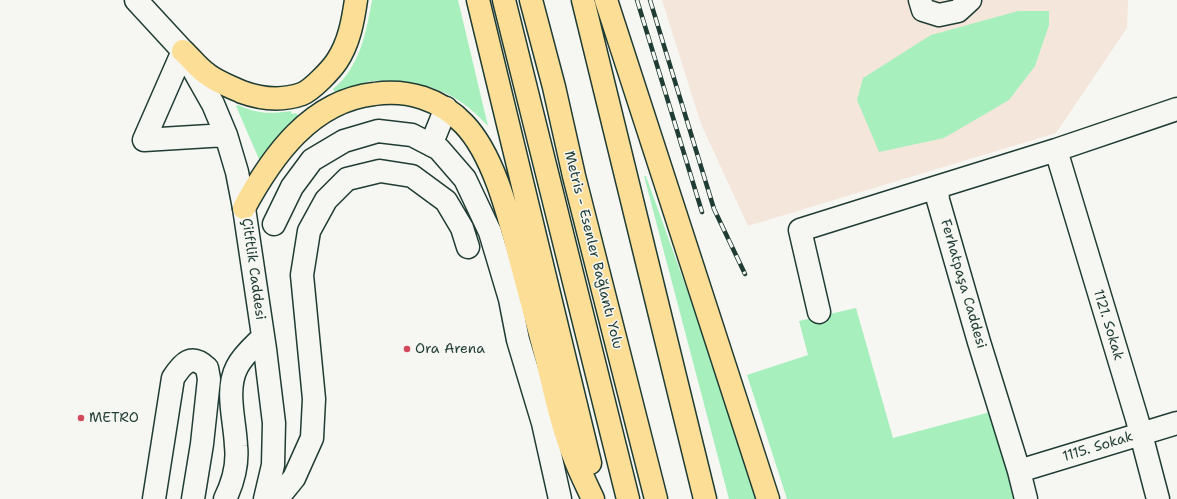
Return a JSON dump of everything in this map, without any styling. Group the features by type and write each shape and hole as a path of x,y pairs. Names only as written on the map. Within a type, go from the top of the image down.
{"highway":[{"path":"183,51 207,74 232,88 256,97 279,99 303,94 322,78 338,60 347,41 352,25 356,0"},
{"path":"478,0 598,499"},
{"path":"504,0 628,499"},
{"name":"Metris - Esenler Bağlantı Yolu","path":"531,0 656,499"},
{"path":"583,0 705,499"},
{"path":"606,0 768,499"},
{"path":"244,208 256,185 290,139 305,124 344,101 362,95 386,92 406,94 429,99 446,108 464,124 477,139 501,194 534,307 559,409 575,459 593,499"}],"street":[{"name":"Çitftlik Caddesi","path":"136,0 183,51 213,104 226,135 237,172 244,208 274,423 273,465 265,499"},
{"path":"920,0 923,10 939,15 958,11 970,0"},
{"path":"183,51 144,140 226,135"},
{"path":"431,145 446,108"},
{"path":"819,312 800,230 1056,150 1177,109"},
{"path":"274,224 292,187 312,160 344,141 378,131 412,135 439,149 465,179 490,232 510,299 518,340 542,423 560,499"},
{"name":"1121. Sokak","path":"1056,150 1141,434 1158,499"},
{"path":"277,499 294,478 312,438 314,399 302,275 309,231 326,200 347,180 380,171 412,176 446,201 462,228 468,247"},
{"name":"Ferhatpaşa Caddesi","path":"937,188 938,200 979,342 1019,470 1026,499"},
{"path":"225,499 233,479 237,447 231,393 233,378 237,366 247,353 263,337"},
{"path":"154,499 173,378 182,364 194,361 199,362 207,368 209,379 202,444 193,499"},
{"name":"1115. Sokak","path":"1019,470 1177,423"}],"shaded area":[{"path":"662,0 1128,0 1127,28 1056,133 748,226 701,124"}],"green space":[{"path":"372,0 458,0 488,126 458,100 448,94 437,89 412,83 386,81 367,82 336,94 333,89 350,70 356,60 364,37"},
{"path":"1018,11 1049,11 1049,25 1035,66 1009,100 944,138 879,152 857,100 863,78 931,35"},
{"path":"238,105 258,112 277,113 291,111 292,114 296,113 300,119 262,166 236,106"},
{"path":"644,176 646,176 719,379 757,499 729,499"},
{"path":"856,308 893,438 994,411 1018,499 787,499 747,375 808,355 799,321"}],"railway":[{"path":"637,0 702,212"},
{"path":"650,0 714,209 745,274"}],"place":[{"name":"Ora Arena","path":"407,349"},
{"name":"METRO","path":"81,418"}]}
